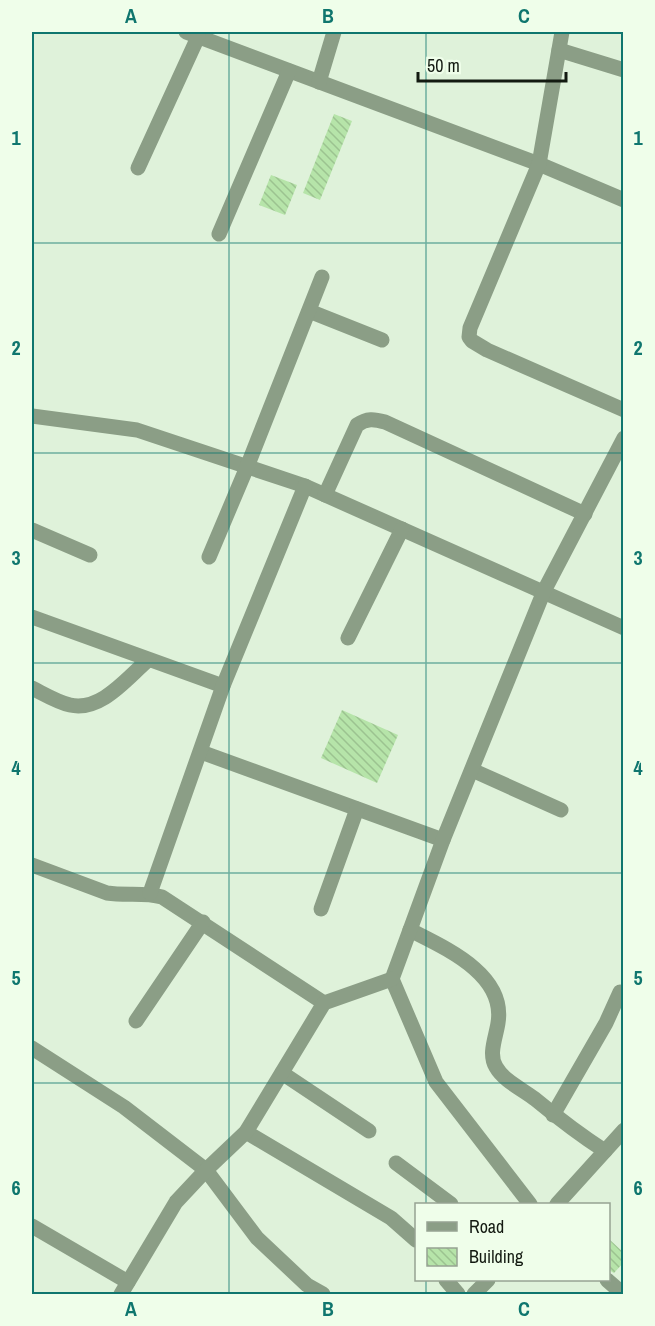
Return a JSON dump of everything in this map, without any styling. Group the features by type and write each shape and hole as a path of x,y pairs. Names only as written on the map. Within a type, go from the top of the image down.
{"street":[{"path":"319,82 334,32"},
{"path":"562,32 539,164 470,328 469,337 487,350 624,410"},
{"path":"138,168 192,34 539,164 624,200"},
{"path":"559,50 624,70"},
{"path":"219,234 289,71"},
{"path":"209,557 248,467 322,277"},
{"path":"309,311 382,340"},
{"path":"32,416 137,430 305,486 624,628"},
{"path":"325,495 357,424 373,419 385,422 585,514"},
{"path":"529,1203 436,1082 392,979 443,840 544,591 624,438"},
{"path":"150,893 223,686 305,486"},
{"path":"348,638 402,529"},
{"path":"32,530 90,555"},
{"path":"32,617 223,686"},
{"path":"32,688 71,705 86,706 102,700 148,660"},
{"path":"201,752 443,840"},
{"path":"472,770 561,810"},
{"path":"321,909 357,809"},
{"path":"32,865 107,893 117,895 150,893 174,903 324,1003"},
{"path":"136,1021 203,922"},
{"path":"410,930 459,956 482,976 489,986 498,1008 499,1020 491,1056 502,1075 553,1115 605,1151"},
{"path":"32,1226 124,1288 176,1202 246,1132 324,1003 392,979"},
{"path":"553,1115 606,1023 620,992"},
{"path":"32,1047 124,1107 206,1170 257,1238 307,1285 323,1294"},
{"path":"282,1073 369,1131"},
{"path":"559,1203 624,1130"},
{"path":"246,1132 391,1218 415,1235"},
{"path":"396,1163 450,1203"},
{"path":"447,1281 458,1294"},
{"path":"474,1294 487,1281"},
{"path":"608,1281 624,1294"}],"building":[{"path":"334,114 352,121 320,200 303,193"},
{"path":"271,175 297,185 285,215 259,205"},
{"path":"342,710 398,735 377,783 321,758"},
{"path":"610,1240 624,1253 624,1262 614,1273 610,1271"}]}
